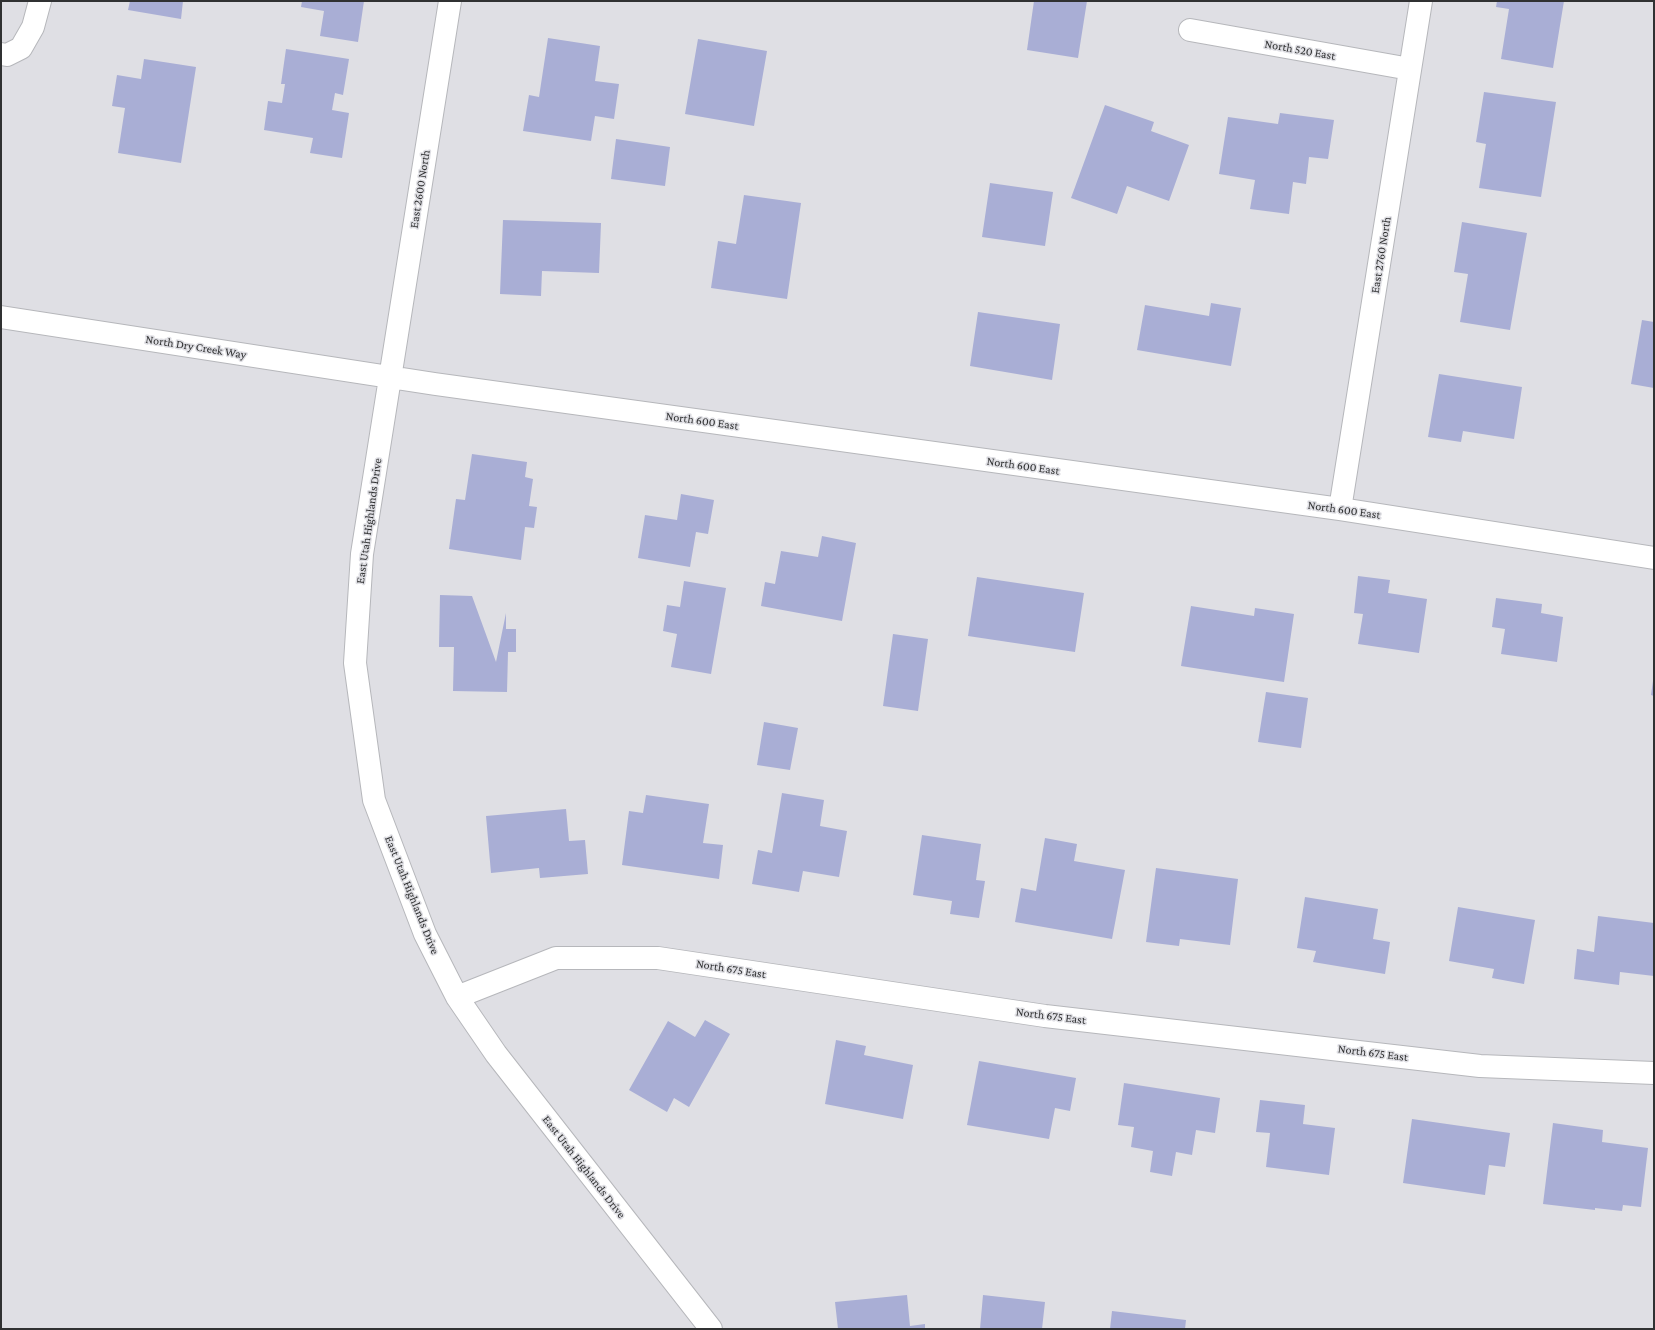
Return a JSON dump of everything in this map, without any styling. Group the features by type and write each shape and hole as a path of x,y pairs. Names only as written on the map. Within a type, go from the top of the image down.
{"street":[{"path":"11,51 33,27 40,1"},
{"name":"East 2600 North","path":"391,377 450,1"},
{"name":"East 2760 North","path":"1340,509 1420,1"},
{"name":"North 520 East","path":"1190,30 1410,69"},
{"name":"North Dry Creek Way","path":"1,317 391,377"},
{"name":"North 600 East","path":"391,377 1340,509 1654,558"},
{"name":"East Utah Highlands Drive","path":"391,377 362,554 355,663 374,800 425,934 457,997 496,1054 710,1329"},
{"name":"North 675 East","path":"457,997 556,958 658,958 1045,1016 1480,1066 1654,1073"}],"building":[{"path":"130,1 183,1 181,19 128,10"},
{"path":"302,1 364,1 358,42 320,36 324,11 301,7"},
{"path":"1034,1 1087,1 1078,58 1027,50"},
{"path":"1497,1 1564,1 1553,68 1501,59 1509,9 1496,7"},
{"path":"548,38 600,46 595,81 619,84 614,119 595,116 591,141 523,131 529,95 539,97"},
{"path":"698,39 767,51 754,126 685,114"},
{"path":"286,49 349,59 343,95 335,93 332,110 349,113 342,158 310,153 313,138 264,130 268,101 282,103 285,84 281,84"},
{"path":"144,59 196,67 181,163 118,153 125,108 112,106 117,75 141,79"},
{"path":"1484,92 1556,102 1541,197 1479,188 1486,144 1476,142"},
{"path":"1105,105 1154,122 1151,131 1189,145 1169,201 1127,186 1117,214 1071,198"},
{"path":"1280,113 1334,120 1328,159 1309,157 1306,184 1293,182 1289,214 1250,209 1255,180 1219,174 1228,117 1278,124"},
{"path":"616,139 670,147 665,186 611,179"},
{"path":"990,183 1053,192 1045,246 982,237"},
{"path":"744,195 801,203 787,299 711,288 718,241 736,244"},
{"path":"503,220 601,223 599,273 542,271 541,296 500,294"},
{"path":"1462,222 1527,233 1510,330 1460,322 1468,274 1454,272"},
{"path":"1211,303 1241,308 1231,366 1137,350 1145,305 1209,316"},
{"path":"978,312 1060,324 1052,380 970,366"},
{"path":"1642,320 1654,322 1654,388 1631,384"},
{"path":"1439,374 1522,387 1514,439 1463,431 1461,442 1428,437"},
{"path":"472,454 527,462 525,477 533,479 529,506 537,507 534,528 525,527 521,560 449,549 456,499 465,500"},
{"path":"681,494 714,500 708,534 696,532 690,567 638,558 645,515 677,520"},
{"path":"822,536 856,543 842,621 761,606 765,582 775,584 781,551 818,557"},
{"path":"1358,576 1390,580 1388,593 1427,599 1419,653 1358,644 1363,614 1354,613"},
{"path":"977,577 1084,593 1075,652 968,636"},
{"path":"684,581 726,588 711,674 671,667 677,634 663,631 667,605 680,607"},
{"path":"440,595 472,596 496,662 506,613 506,629 516,629 516,652 508,652 507,692 453,691 454,647 439,647"},
{"path":"1496,598 1542,604 1541,613 1563,617 1557,662 1501,654 1505,629 1492,627"},
{"path":"1191,606 1254,616 1255,608 1294,614 1284,682 1181,666"},
{"path":"893,634 928,639 918,711 883,706"},
{"path":"1654,681 1654,696 1651,695"},
{"path":"1266,692 1308,698 1301,748 1258,742"},
{"path":"764,722 798,728 790,770 757,765"},
{"path":"782,793 824,800 820,826 847,831 839,877 803,871 799,892 752,884 758,850 772,853"},
{"path":"646,795 709,804 703,843 723,845 719,879 622,865 629,811 643,813"},
{"path":"566,809 569,841 585,840 588,874 540,878 539,868 491,873 486,816"},
{"path":"922,835 981,844 976,880 985,881 979,918 950,914 952,901 913,895"},
{"path":"1045,838 1077,844 1074,861 1125,870 1112,939 1015,922 1021,888 1036,891"},
{"path":"1156,868 1238,879 1230,945 1180,939 1179,946 1146,942"},
{"path":"1305,897 1378,909 1373,939 1390,942 1385,974 1313,962 1316,951 1297,948"},
{"path":"1458,907 1535,920 1524,984 1492,978 1494,969 1449,961"},
{"path":"1598,916 1654,923 1654,976 1620,972 1619,985 1574,979 1577,949 1594,952"},
{"path":"705,1020 730,1034 689,1107 674,1098 667,1112 629,1090 668,1021 695,1037"},
{"path":"836,1040 866,1046 864,1055 913,1065 903,1119 825,1104"},
{"path":"979,1061 1076,1078 1070,1111 1055,1108 1049,1139 967,1125"},
{"path":"1124,1083 1220,1098 1215,1133 1196,1130 1192,1155 1176,1152 1172,1176 1150,1172 1153,1151 1131,1147 1134,1127 1118,1125"},
{"path":"1260,1100 1305,1105 1303,1124 1335,1128 1329,1175 1266,1167 1270,1133 1256,1132"},
{"path":"1412,1119 1510,1133 1505,1167 1489,1165 1485,1195 1403,1183"},
{"path":"1553,1123 1603,1130 1602,1142 1648,1148 1641,1207 1623,1205 1622,1211 1595,1208 1595,1210 1543,1204"},
{"path":"907,1295 910,1326 925,1324 925,1329 838,1329 835,1302"},
{"path":"983,1295 1045,1302 1042,1329 980,1329"},
{"path":"1112,1311 1186,1320 1185,1329 1110,1329"}]}
